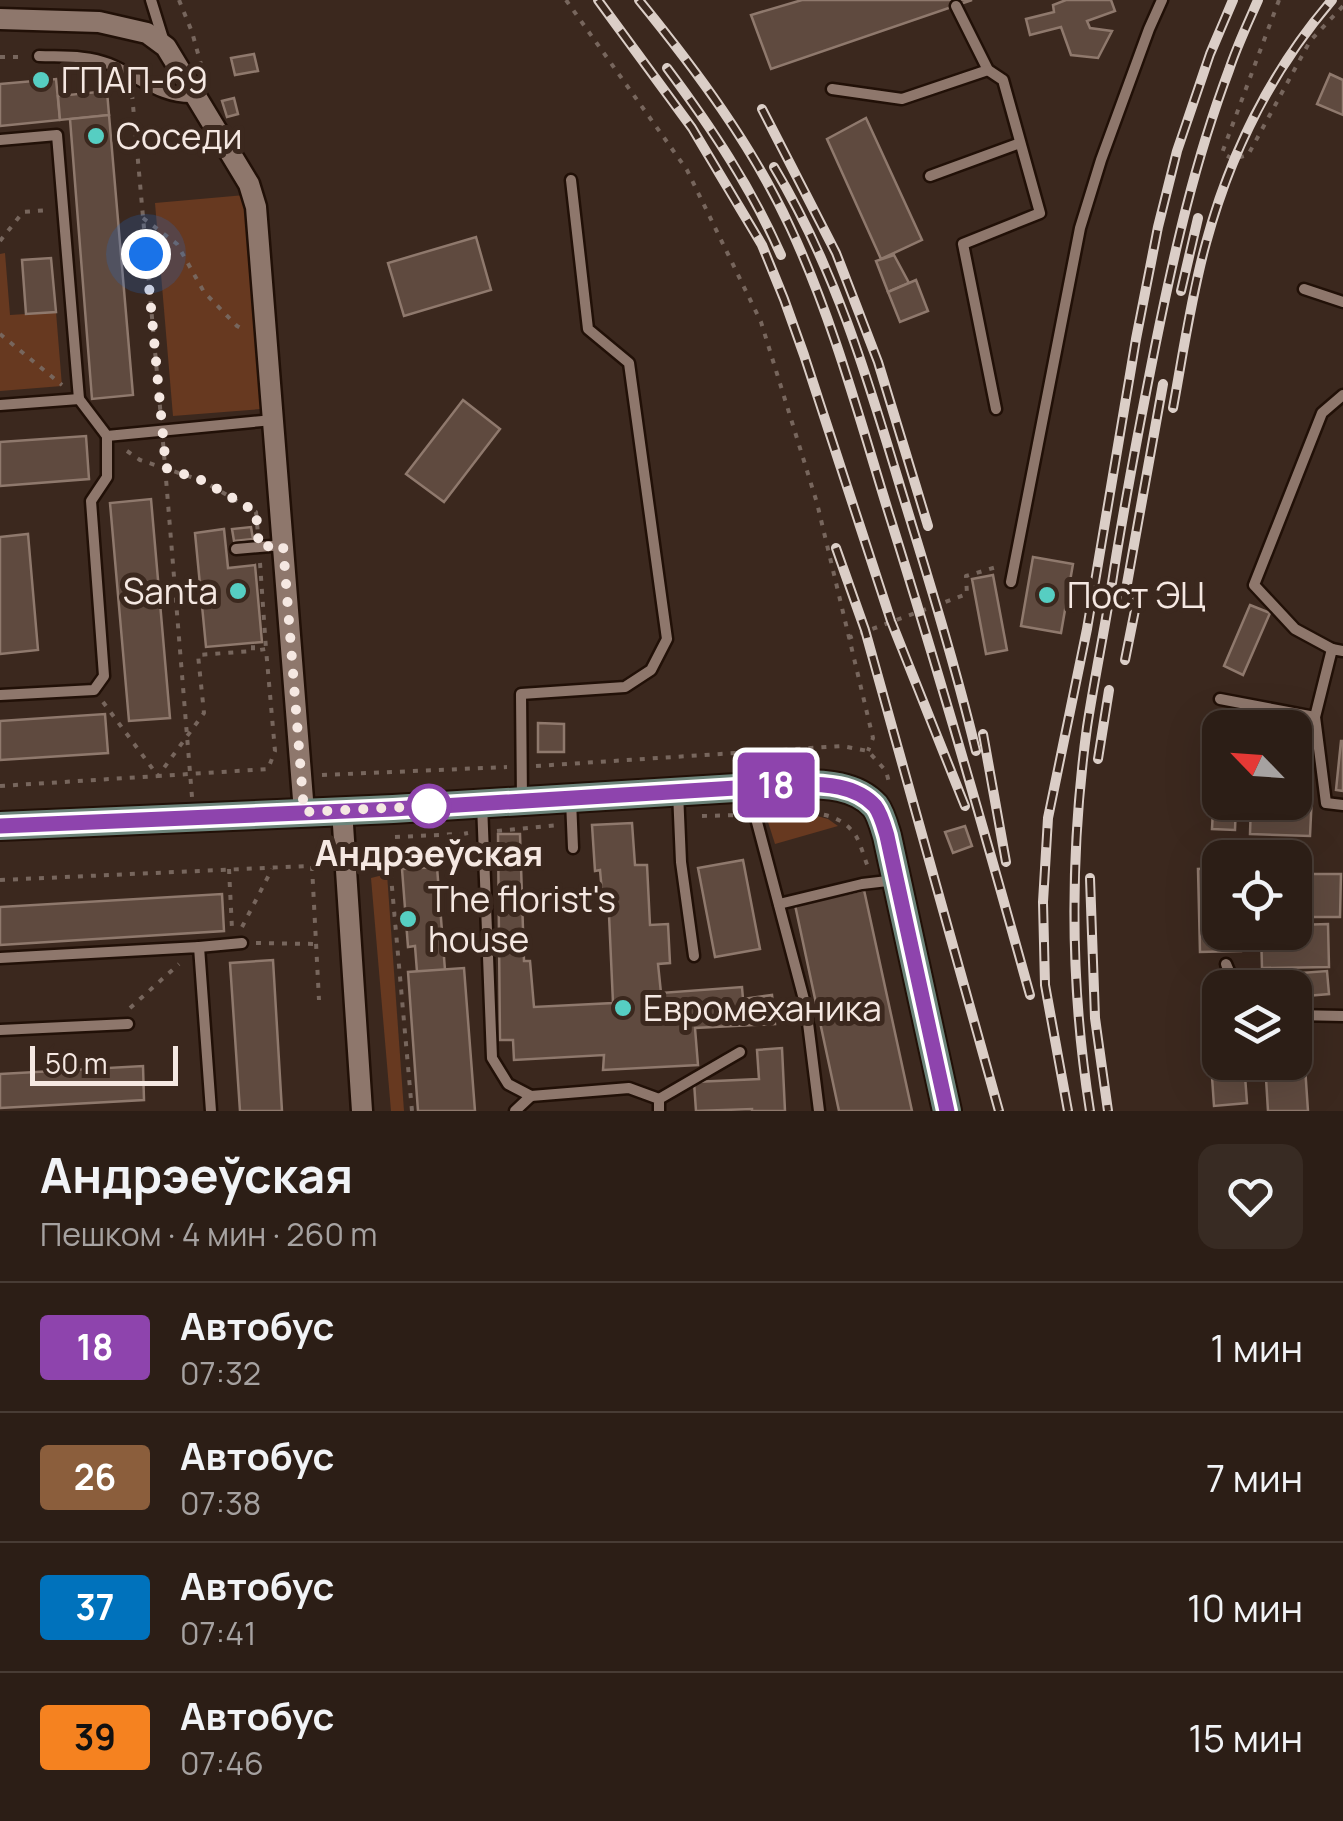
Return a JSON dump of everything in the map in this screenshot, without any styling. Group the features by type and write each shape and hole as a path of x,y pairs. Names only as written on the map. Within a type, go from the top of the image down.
{"main road":[{"path":"0,826 571,798 679,804 747,786 838,786 875,806 887,836 885,882 946,1111"}],"street":[{"path":"0,19 98,22 147,33 166,48 250,184 256,207 304,812"},
{"path":"342,810 362,1111"}],"lane":[{"path":"151,0 166,48"},
{"path":"1011,582 1080,228 1106,145 1162,0"},
{"path":"956,6 988,70 1002,80 1040,212 963,244 996,409"},
{"path":"38,56 90,58 110,64 162,93 178,98 197,97"},
{"path":"832,89 902,99 988,70"},
{"path":"0,140 57,135 79,399 107,436 107,477 91,501 104,676 94,690 0,696"},
{"path":"930,176 1020,143"},
{"path":"522,801 521,694 625,688 652,670 667,639 630,363 588,330 572,180"},
{"path":"1304,289 1343,302"},
{"path":"1343,395 1322,413 1254,585 1294,629 1338,650 1315,717 1326,803 1343,805"},
{"path":"0,404 79,399"},
{"path":"107,436 272,420"},
{"path":"236,549 283,545"},
{"path":"1220,699 1315,717"},
{"path":"747,786 806,1007 819,1111"},
{"path":"571,798 573,848"},
{"path":"482,803 492,1058 508,1084 531,1096 629,1088 659,1105 740,1052"},
{"path":"679,804 680,862 694,956"},
{"path":"779,904 885,882"},
{"path":"0,958 237,944"},
{"path":"199,946 211,1111"},
{"path":"1226,964 1228,970"},
{"path":"1312,1015 1343,1016"},
{"path":"0,1030 128,1024"},
{"path":"515,1111 531,1096"}],"path":[{"path":"179,0 203,66 197,97"},
{"path":"566,0 687,170 761,322 817,503 873,738 868,751"},
{"path":"1278,0 1222,153 1233,160 1248,155 1310,41 1343,6"},
{"path":"0,57 38,56"},
{"path":"132,101 191,774"},
{"path":"0,241 23,212 64,209"},
{"path":"144,218 176,244 204,292 237,326 267,340"},
{"path":"0,334 79,399"},
{"path":"0,786 268,769 276,751 256,512 204,481 140,460 107,436"},
{"path":"848,638 967,594 966,576 1014,562"},
{"path":"253,643 253,650"},
{"path":"158,776 204,713 198,655 266,649"},
{"path":"94,690 158,776"},
{"path":"317,775 522,767 842,746 868,751 886,770 890,789"},
{"path":"679,804 754,814 822,813 855,834 885,882"},
{"path":"395,838 482,832"},
{"path":"412,1111 390,865 396,853 454,850 463,834"},
{"path":"237,944 274,866"},
{"path":"0,880 310,866 320,1000"},
{"path":"229,869 237,944"},
{"path":"237,944 316,944"},
{"path":"112,1025 199,946"}],"shaded area":[{"path":"245,195 261,409 173,416 155,203"},
{"path":"5,253 10,315 56,312 62,386 0,391 0,254"},
{"path":"817,816 838,826 775,844 768,822"},
{"path":"387,874 404,1111 391,1111 371,878"}],"building":[{"path":"802,0 972,0 771,69 751,15"},
{"path":"1066,0 1111,0 1115,11 1087,21 1090,28 1112,31 1098,58 1071,55 1061,27 1030,35 1026,19 1054,12 1053,5"},
{"path":"254,54 258,71 235,75 231,58"},
{"path":"1330,74 1343,80 1343,115 1317,104"},
{"path":"56,79 60,120 0,126 0,84"},
{"path":"107,91 109,115 60,120 58,96"},
{"path":"234,98 238,114 227,117 222,101"},
{"path":"109,115 133,395 92,399 70,119"},
{"path":"866,118 922,240 881,259 827,139"},
{"path":"476,237 491,290 404,316 388,263"},
{"path":"894,255 909,283 888,292 876,261"},
{"path":"51,258 56,312 26,314 22,260"},
{"path":"916,280 928,311 900,322 888,292"},
{"path":"463,400 500,429 444,502 406,474"},
{"path":"86,436 89,479 0,486 0,442"},
{"path":"151,499 170,718 129,721 110,503"},
{"path":"251,527 253,539 234,541 232,529"},
{"path":"224,529 228,568 255,565 262,642 206,647 195,533"},
{"path":"28,534 38,650 0,654 0,537"},
{"name":"Пост ЭЦ","path":"1033,557 1073,564 1061,633 1021,626"},
{"path":"993,575 1007,650 986,654 972,579"},
{"path":"1250,605 1270,613 1243,675 1224,666"},
{"path":"105,714 108,753 0,760 0,721"},
{"path":"538,723 564,724 564,752 538,752"},
{"path":"1343,741 1343,791 1336,790"},
{"path":"1212,820 1235,820 1235,830 1212,829"},
{"path":"1250,820 1311,820 1310,836 1250,834"},
{"path":"632,823 635,865 647,865 650,925 668,924 670,963 658,964 661,993 742,987 743,999 772,995 775,1024 695,1028 698,1065 603,1070 604,1055 514,1060 513,1040 500,1040 498,834 520,834 524,961 530,961 534,1007 613,1003 609,915 604,915 600,870 595,871 592,825"},
{"path":"965,826 972,846 953,853 945,832"},
{"path":"743,860 760,949 715,957 698,868"},
{"path":"437,867 445,970 417,972 415,946 408,947 402,869"},
{"path":"1198,869 1202,869 1202,950 1241,951 1200,952"},
{"path":"1312,874 1341,874 1340,917 1312,917"},
{"path":"864,890 912,1111 839,1111 795,905"},
{"path":"222,894 224,931 0,945 0,907"},
{"path":"1312,924 1328,924 1329,967 1262,968 1262,950 1312,950"},
{"path":"273,960 282,1111 240,1111 230,963"},
{"path":"464,968 475,1111 418,1111 408,972"},
{"path":"1327,971 1329,994 1312,996 1312,972"},
{"path":"782,1048 785,1111 696,1111 694,1082 759,1079 757,1050"},
{"path":"143,1066 144,1100 0,1108 0,1074"},
{"path":"1212,1080 1245,1080 1247,1103 1214,1106"},
{"path":"1266,1080 1306,1080 1308,1111 1268,1111"}],"railway":[{"path":"598,0 692,128 762,245 804,355 891,621 965,806"},
{"path":"639,0 741,138 790,227 819,297 926,633 1030,995"},
{"path":"1068,1111 1045,985 1043,902 1048,818 1087,629 1158,227 1177,151 1233,0"},
{"path":"1090,1111 1079,1016 1075,919 1077,822 1087,727 1133,458 1178,242 1217,104 1258,0"},
{"path":"1173,408 1201,263 1227,177 1272,84 1332,0"},
{"path":"667,68 729,158 781,255"},
{"path":"762,109 836,253 878,362 928,526"},
{"path":"774,167 815,244 861,362 940,618 976,751"},
{"path":"1181,291 1198,218"},
{"path":"1123,606 1163,384"},
{"path":"836,548 865,630 999,1111"},
{"path":"1125,660 1139,590"},
{"path":"1098,759 1109,690"},
{"path":"983,734 1006,862"},
{"path":"1090,878 1095,1018 1108,1111"}],"bus line":[{"name":"18","path":"0,826 393,809 799,784 838,786 863,797 875,806 881,818 947,1111"}],"place":[{"name":"ГПАП-69","path":"41,80"},
{"name":"Соседи","path":"96,136"},
{"name":"Santa","path":"238,591"},
{"name":"Пост ЭЦ","path":"1047,595"},
{"name":"Андрэеўская","path":"429,806"},
{"name":"The florist's house","path":"408,919"},
{"name":"Евромеханика","path":"623,1008"}],"route":[{"path":"146,254 166,468 204,481 256,512 259,547 283,545 304,812 429,806"}]}
